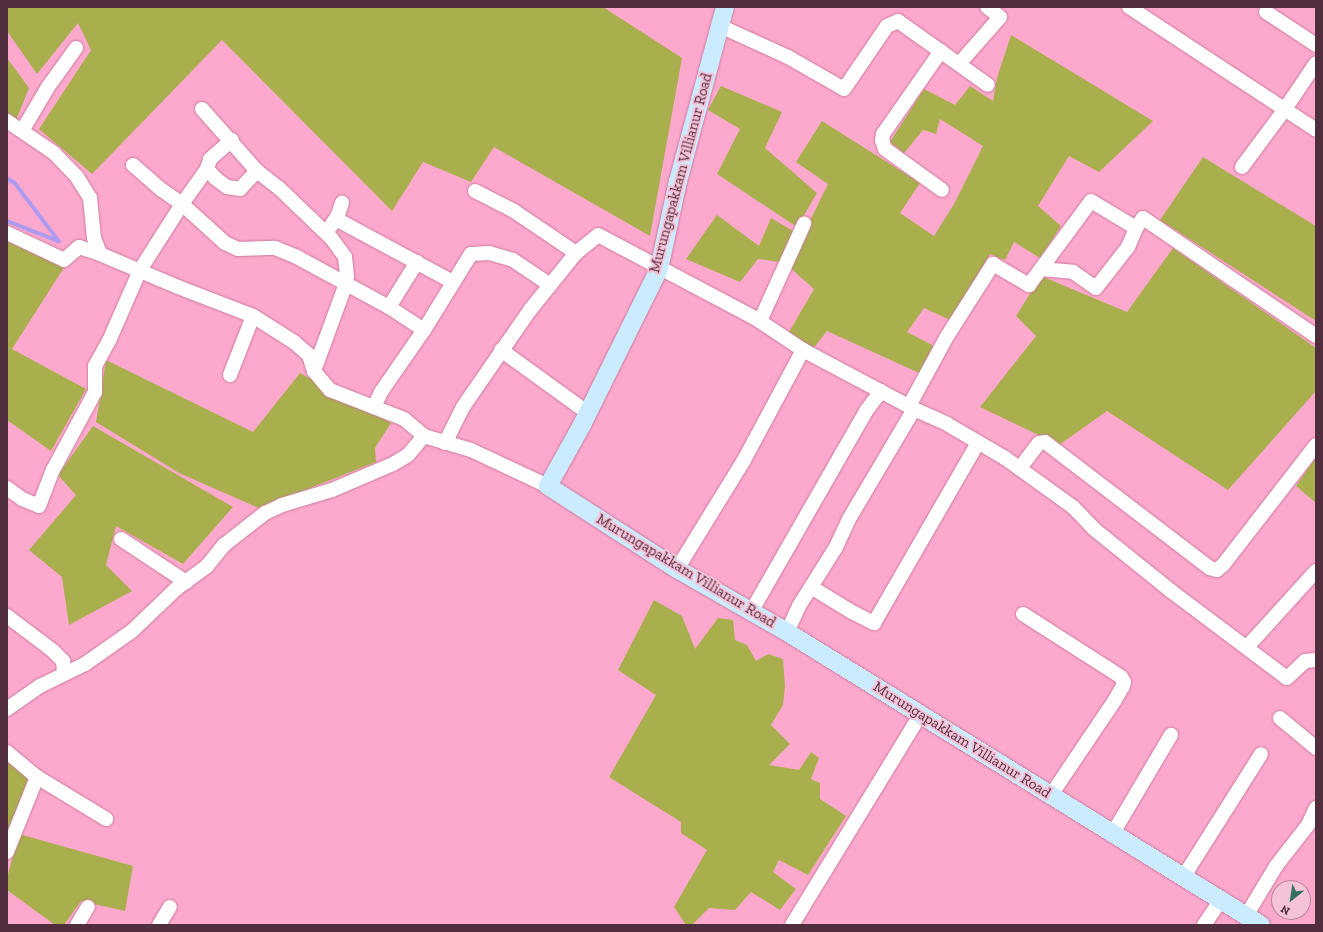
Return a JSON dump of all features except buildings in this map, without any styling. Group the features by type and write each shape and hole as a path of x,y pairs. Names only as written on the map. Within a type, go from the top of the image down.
{"main road":[{"name":"Murungapakkam Villianur Road","path":"725,7 678,181 659,269 588,413 548,486 677,569 787,632 1254,920"}],"street":[{"path":"959,64 1000,16 987,7"},
{"path":"1129,7 1316,130"},
{"path":"1266,12 1316,45"},
{"path":"720,26 788,57 844,89 887,26 898,21 988,85"},
{"path":"22,131 48,87 76,48"},
{"path":"941,51 883,134 882,140 885,149 942,190"},
{"path":"1242,167 1285,109 1316,63"},
{"path":"202,109 232,140 257,170 279,188 326,233 345,257 347,276 330,329 314,371"},
{"path":"7,121 54,153 77,177 90,198 94,238 100,254"},
{"path":"7,488 22,499 39,506 53,470 95,392 95,366 109,342 140,270 182,204 207,169 210,160 232,140"},
{"path":"133,165 162,190 182,204 225,243 238,249 275,248 295,256 389,307 424,330"},
{"path":"207,169 215,178 227,187 240,189 257,170"},
{"path":"475,192 520,215 576,253"},
{"path":"787,632 811,587 836,547 860,500 912,407 946,338 994,264 1029,285 1091,201 1136,228"},
{"path":"326,233 336,219 342,203"},
{"path":"1041,269 1073,272 1096,288 1128,247 1136,228 1143,218 1316,336"},
{"path":"336,219 453,282"},
{"path":"760,321 804,224"},
{"path":"7,233 64,260 79,247 100,254 178,287 254,316 294,342 309,355 314,371 330,390 404,419 424,436 471,450 548,486"},
{"path":"445,443 463,407 501,350 576,253 598,235 659,269 760,321 802,350 947,424 1020,468 1073,508 1094,529 1171,591 1287,678 1305,661 1316,660"},
{"path":"374,407 381,392 424,330 471,254 489,253 513,260 534,272 550,285"},
{"path":"389,307 416,262"},
{"path":"230,375 254,316"},
{"path":"501,350 588,413"},
{"path":"677,569 744,460 802,350"},
{"path":"751,612 866,411 881,391"},
{"path":"7,709 18,699 64,673 85,664 132,630 177,588 207,566 224,545 265,513 282,505 346,484 392,464 408,454 424,436"},
{"path":"1020,468 1039,443 1045,442 1210,568 1217,570 1223,565 1316,445"},
{"path":"811,587 852,612 874,623 978,443"},
{"path":"121,540 186,582"},
{"path":"1247,647 1291,597 1313,580"},
{"path":"1023,614 1121,677 1124,682 1115,700 1051,795"},
{"path":"7,616 52,650 63,661 64,673"},
{"path":"792,925 920,715"},
{"path":"1280,718 1316,748"},
{"path":"1113,833 1171,735"},
{"path":"7,752 37,777 106,819"},
{"path":"1184,876 1261,754"},
{"path":"7,852 37,777"},
{"path":"1254,920 1276,866 1308,825 1316,808"},
{"path":"1204,925 1221,900"},
{"path":"77,925 88,907"},
{"path":"159,925 170,907"}],"green space":[{"path":"7,7 603,7 682,58 650,236 494,147 471,182 423,162 392,211 222,40 92,174 39,129 91,50 78,23 37,74 7,31"},
{"path":"1011,35 1153,121 1099,172 1069,156 1038,206 1061,226 1040,258 1014,242 1005,260 990,254 950,320 924,308 907,332 936,347 919,373 827,331 813,349 789,332 814,289 788,266 828,184 796,162 822,121 920,183 900,213 934,236 954,204 983,146 940,119 936,134 923,130 904,153 890,142 924,89 955,105 970,86 993,101 997,78"},
{"path":"7,58 29,88 15,123 7,117"},
{"path":"721,86 782,112 765,148 817,193 797,227 717,174 740,129 708,110"},
{"path":"1203,157 1316,226 1316,321 1160,220"},
{"path":"717,215 759,246 771,218 795,232 779,262 758,259 740,282 686,259"},
{"path":"7,241 65,266 12,349 86,389 51,451 7,420"},
{"path":"1173,248 1316,348 1316,391 1228,490 1107,411 1059,445 980,407 1036,336 1016,316 1041,276 1127,312"},
{"path":"106,360 253,432 300,373 391,423 375,448 376,462 259,508 179,473 96,422"},
{"path":"93,426 233,507 183,564 116,526 106,565 132,591 69,625 62,577 29,550 76,495 58,475"},
{"path":"1316,457 1316,503 1296,486"},
{"path":"654,600 682,616 695,649 718,618 733,620 735,640 747,645 756,661 768,654 783,659 785,686 783,705 771,725 790,744 769,765 799,770 811,752 819,758 811,779 820,783 820,799 846,816 808,875 779,860 773,872 796,889 780,910 751,892 735,910 709,908 692,925 686,925 674,907 707,850 681,833 681,822 609,777 656,695 618,670"},
{"path":"7,756 29,779 7,848"},
{"path":"19,834 133,866 125,911 81,901 64,925 55,925 7,890 7,878"}],"waterway":[{"path":"7,178 15,183 59,241"},
{"path":"7,221 58,241"}]}
